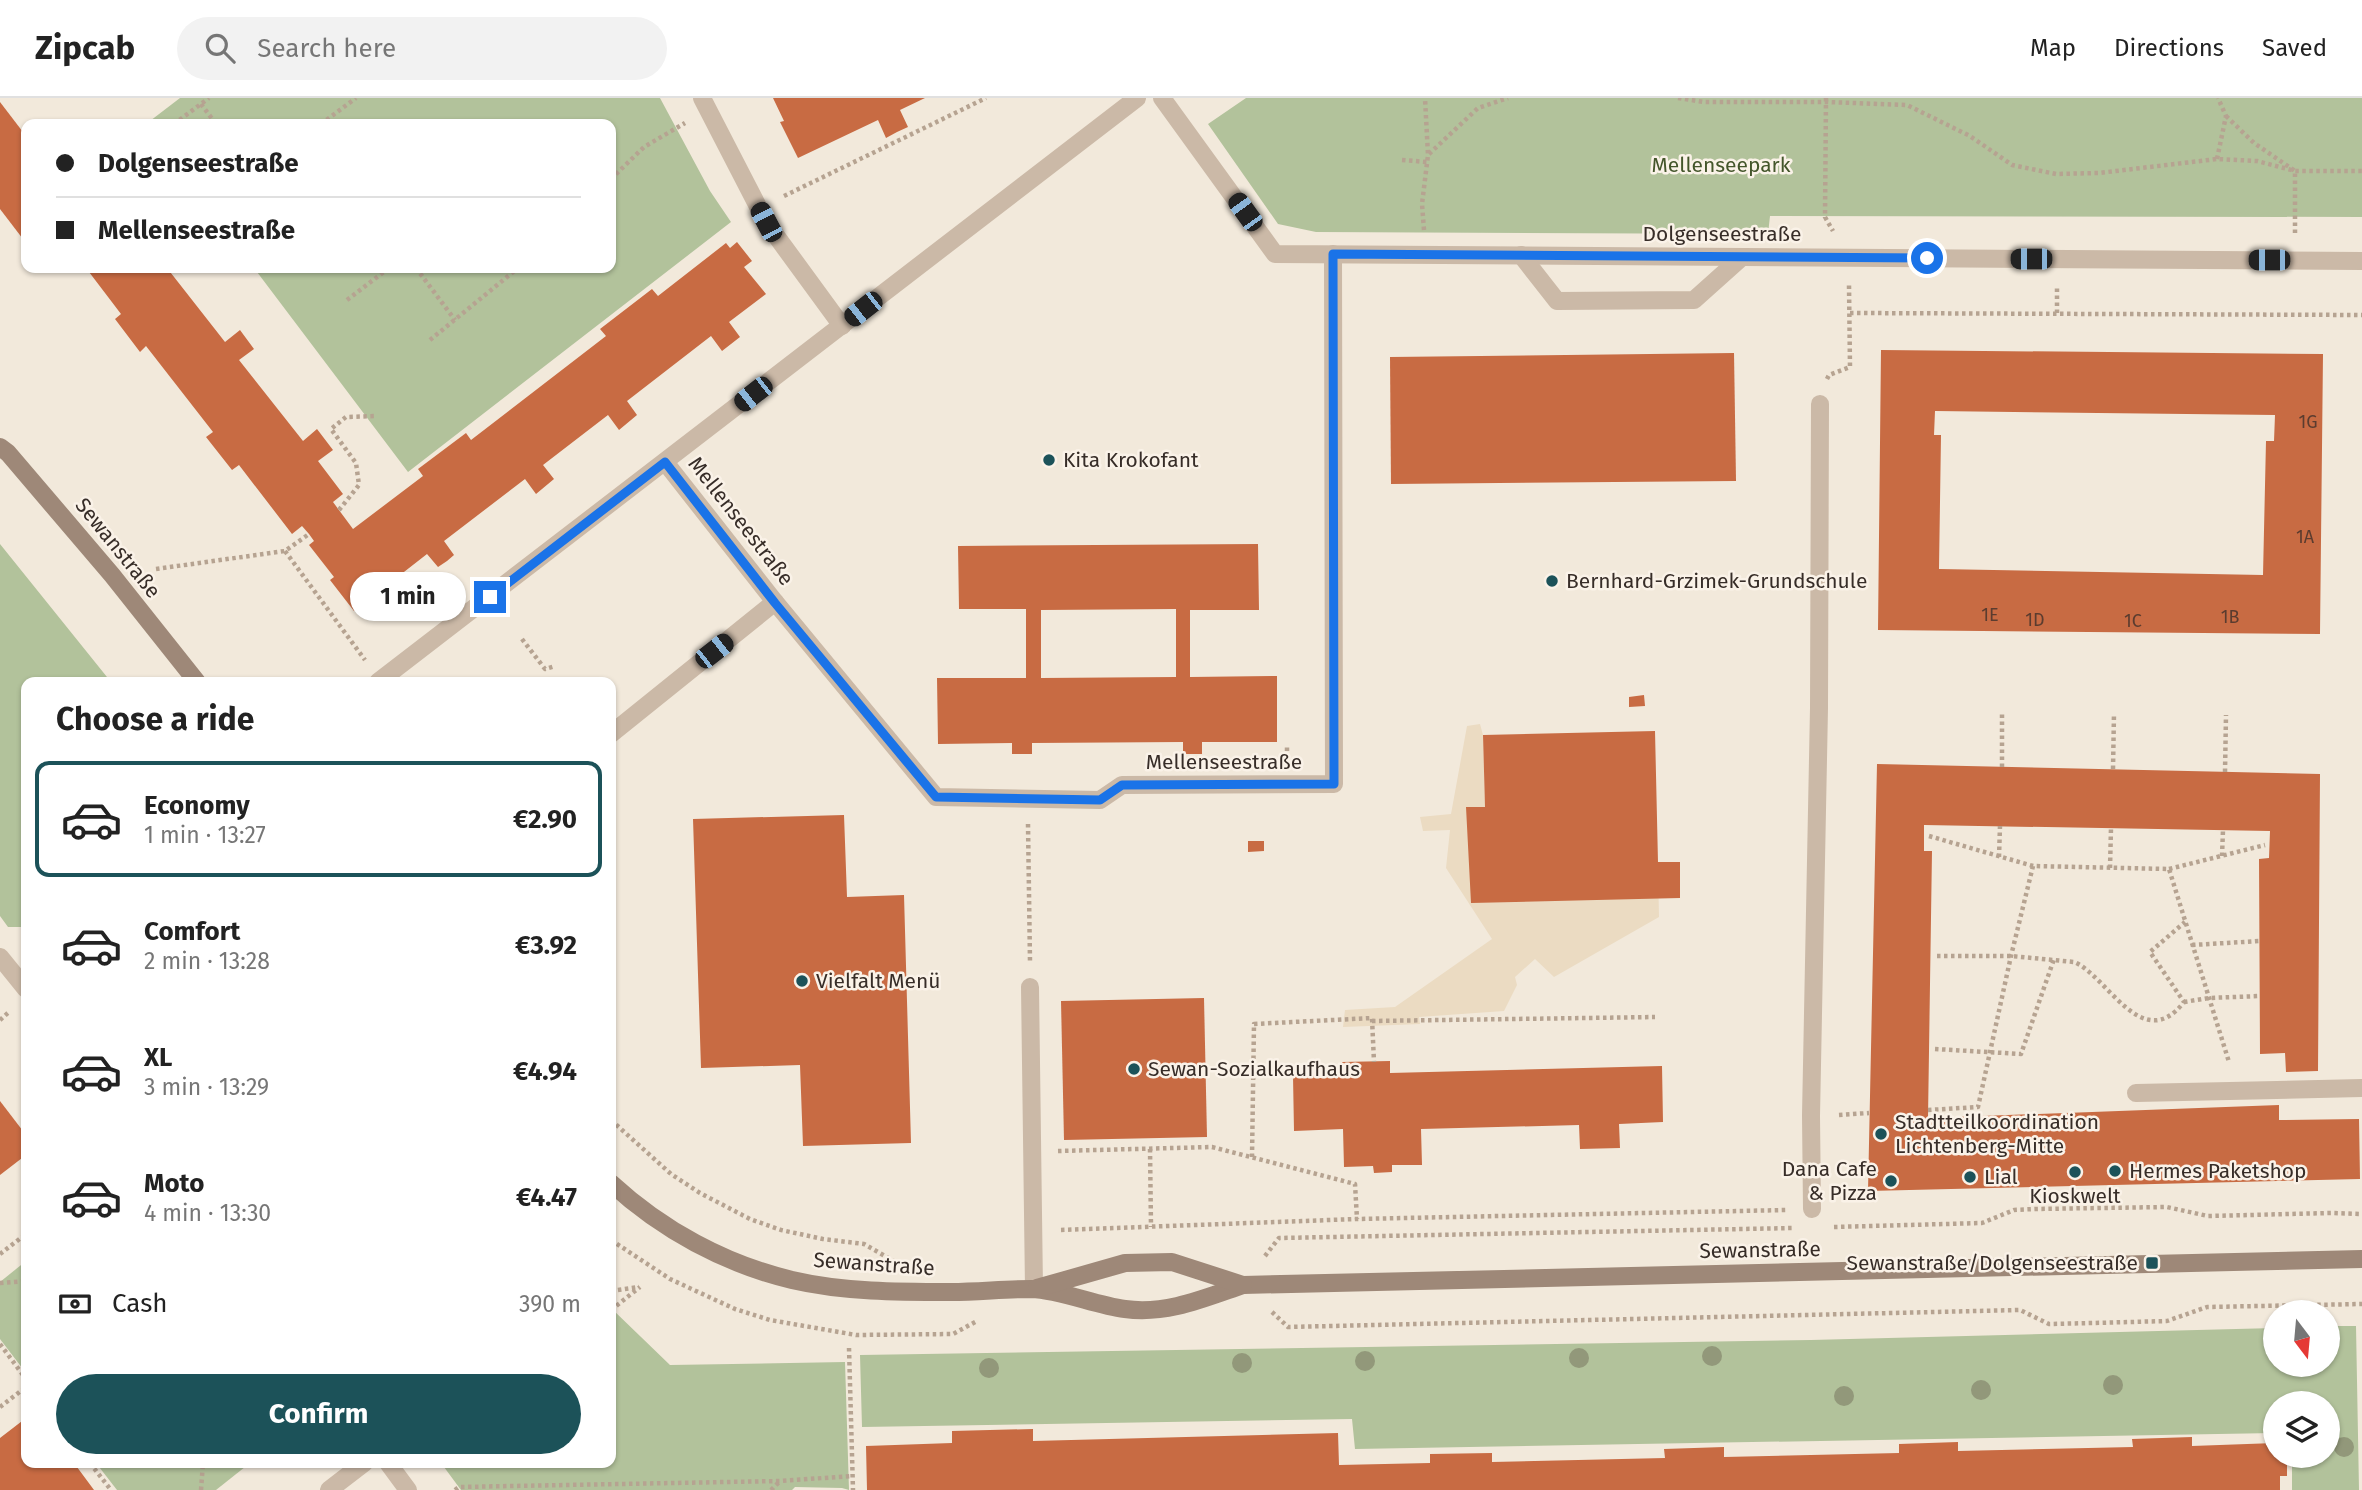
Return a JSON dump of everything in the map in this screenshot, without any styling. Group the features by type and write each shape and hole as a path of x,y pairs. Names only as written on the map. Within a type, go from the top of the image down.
{"street":[{"name":"Mellenseestraße","path":"385,677 1137,98"},
{"name":"Dolgenseestraße","path":"1162,98 1275,254 2362,261"},
{"path":"705,104 766,222 842,326"},
{"name":"Mellenseestraße","path":"665,462 775,603 936,797 1100,800 1122,785 1334,784 1333,254"},
{"path":"1521,255 1557,300 1694,300 1742,257"},
{"name":"Sewanstraße","path":"1812,1209 1820,404"},
{"name":"Sewanstraße","path":"0,447 66,520 193,677"},
{"path":"616,730 775,603"},
{"path":"0,957 21,982"},
{"path":"1030,987 1034,1289"},
{"path":"2136,1093 2362,1088"},
{"name":"Sewanstraße","path":"616,1188 634,1204 695,1244 743,1265 793,1280 848,1288 950,1292 1034,1289 1125,1263 1172,1262 1244,1285"},
{"name":"Sewanstraße","path":"1034,1289 1126,1310 1173,1308 1244,1285 2362,1259"},
{"path":"329,1490 358,1468"},
{"path":"392,1468 408,1490"}],"path":[{"path":"181,119 209,98"},
{"path":"328,119 356,98"},
{"path":"758,208 986,98"},
{"path":"1425,98 1428,155 1422,204 1425,255"},
{"path":"1428,155 1478,108 1508,98"},
{"path":"1678,98 1704,102 1826,100 1907,105 1970,136 2012,165 2056,174 2099,173 2217,159 2257,161 2295,170 2362,171"},
{"path":"2218,98 2226,116 2254,143 2295,170"},
{"path":"1826,100 1825,217 1849,257"},
{"path":"201,104 212,119"},
{"path":"616,174 643,147 705,104"},
{"path":"2217,159 2226,116"},
{"path":"1402,160 1427,162"},
{"path":"2295,170 2295,261"},
{"path":"347,300 383,273"},
{"path":"420,273 455,320"},
{"path":"430,340 512,273"},
{"path":"1820,404 1829,375 1850,367 1850,313 2362,315"},
{"path":"338,510 359,485 356,463 331,429 346,417 374,416"},
{"path":"156,569 285,551 309,534"},
{"path":"285,551 364,658"},
{"path":"522,639 545,669 555,666"},
{"path":"2002,711 2002,767"},
{"path":"2113,769 2114,713"},
{"path":"2225,772 2227,715"},
{"path":"1027,798 1030,987"},
{"path":"1999,857 2000,826"},
{"path":"2110,867 2111,828"},
{"path":"2222,856 2223,830"},
{"path":"1929,836 2033,866 2169,869 2265,845"},
{"path":"1928,1110 1978,1108 2033,866"},
{"path":"2169,869 2237,1090"},
{"path":"2184,1002 2150,952 2186,922"},
{"path":"2192,945 2260,941"},
{"path":"1937,956 2011,956 2074,962 2084,966 2121,1004 2145,1018 2168,1016 2184,1002 2260,996"},
{"path":"1935,1049 2021,1054 2054,959"},
{"path":"1372,1021 1655,1017"},
{"path":"1252,1157 1254,1024 1372,1018 1374,1062"},
{"path":"616,1124 671,1174 750,1219 812,1237 864,1244 907,1268"},
{"path":"1032,1152 1212,1147 1355,1184 1357,1219"},
{"path":"1150,1149 1151,1227"},
{"path":"1826,1228 1982,1223 2014,1210 2035,1209 2167,1207 2208,1216 2362,1214"},
{"path":"1033,1231 1357,1219 1812,1209"},
{"path":"1799,1228 1279,1238 1244,1285 1288,1327 2020,1310 2049,1324 2167,1321 2207,1307 2362,1304"},
{"path":"0,1254 21,1238"},
{"path":"0,1283 21,1281"},
{"path":"616,1290 640,1287 616,1306"},
{"path":"0,1344 21,1372"},
{"path":"849,1348 853,1490"},
{"path":"0,1407 21,1391"},
{"path":"94,1468 111,1490"},
{"path":"201,1490 203,1468"},
{"path":"455,1490 459,1487 780,1481 852,1476"},
{"path":"771,1490 780,1481"}],"green space":[{"path":"180,98 660,98 710,191 731,222 408,472 258,273 616,273 616,119 153,119"},
{"name":"Mellenseepark","path":"1246,98 2362,98 2362,217 1770,216 1768,234 1316,232 1278,224 1208,124"},
{"path":"0,544 107,677 21,677 21,927 8,927 0,916"},
{"path":"21,1265 21,1366 0,1339 0,1282"},
{"path":"616,1313 670,1365 845,1362 849,1490 795,1487 792,1490 461,1490 445,1468 616,1468"},
{"path":"2340,1326 2356,1326 2359,1490 2292,1490 2292,1468 2340,1468 2340,1391 2263,1391 2263,1433 1355,1449 1352,1419 862,1427 860,1355 1811,1340 2263,1328 2263,1377 2340,1377"},
{"path":"100,1468 244,1468 216,1490 117,1490"}],"shaded area":[{"path":"1480,724 1483,735 1487,873 1658,869 1659,917 1554,977 1535,959 1515,977 1517,985 1504,1011 1419,1017 1420,1024 1343,1027 1345,1010 1395,1007 1492,939 1446,868 1450,830 1423,831 1420,817 1451,814 1467,726"}],"building":[{"path":"773,98 925,98 900,110 908,127 886,138 878,120 798,158 780,122 784,121"},
{"path":"0,102 21,129 21,236 0,209"},
{"path":"737,242 752,261 744,267 766,294 729,322 740,337 722,351 711,336 627,401 637,415 619,430 608,415 543,465 554,479 536,494 525,479 444,541 454,555 447,561 438,567 427,554 354,611 330,580 334,577 309,545 314,541 309,534 302,526 292,534 239,465 232,470 206,437 213,432 146,346 140,352 115,319 121,314 90,273 171,273 225,342 240,330 254,349 239,360 303,441 317,429 333,450 318,461 343,494 333,502 353,529 423,476 418,469 466,433 471,440 606,336 600,329 652,289 658,296 726,243 730,248"},
{"path":"1881,350 2323,354 2320,634 1878,630","holes":["1935,411 2275,415 2274,441 2266,441 2263,575 1939,569 1941,435 1934,435"]},
{"path":"1734,353 1736,481 1391,484 1390,357"},
{"path":"1258,544 1259,610 1190,610 1190,677 1277,676 1277,742 1202,742 1202,754 1183,754 1183,742 1032,743 1032,754 1012,754 1012,743 938,744 937,678 1026,678 1026,609 959,609 958,546","holes":["1176,609 1176,677 1041,678 1041,610"]},
{"path":"1644,695 1645,706 1629,707 1629,697"},
{"path":"1655,731 1658,862 1680,862 1680,898 1471,903 1466,807 1485,807 1483,735"},
{"path":"1877,764 2320,774 2318,1071 2286,1072 2285,1053 2260,1054 2259,859 2269,858 2270,831 1924,825 1924,851 1932,851 1928,1118 2279,1105 2279,1120 2359,1119 2360,1179 1868,1191"},
{"name":"Vielfalt Menü","path":"844,815 847,897 904,895 911,1143 803,1146 800,1065 701,1068 693,819"},
{"path":"1248,841 1264,841 1264,851 1248,852"},
{"name":"Sewan-Sozialkaufhaus","path":"1204,998 1207,1137 1064,1140 1061,1001"},
{"path":"1390,1061 1390,1073 1662,1066 1663,1122 1619,1124 1620,1148 1580,1149 1579,1125 1421,1129 1422,1165 1392,1165 1392,1172 1374,1173 1373,1166 1344,1167 1343,1129 1294,1131 1293,1076 1342,1075 1342,1062"},
{"path":"0,1101 21,1128 21,1159 0,1175"},
{"path":"21,1422 21,1468 78,1468 94,1490 0,1490 0,1438"},
{"path":"1033,1429 1033,1441 1338,1433 1339,1465 1430,1463 1430,1454 1492,1453 1492,1462 1665,1458 1664,1449 1724,1447 1724,1457 1899,1453 1899,1444 1958,1442 1958,1451 2133,1447 2132,1439 2192,1437 2192,1446 2263,1443 2263,1468 2287,1468 2287,1476 2280,1476 2280,1490 867,1490 866,1446 952,1443 952,1431"}],"place":[{"name":"Kita Krokofant","path":"1049,460"},
{"name":"Bernhard-Grzimek-Grundschule","path":"1552,581"},
{"name":"Vielfalt Menü","path":"802,981"},
{"name":"Sewan-Sozialkaufhaus","path":"1134,1069"},
{"name":"Stadtteilkoordination Lichtenberg-Mitte","path":"1881,1134"},
{"name":"Hermes Paketshop","path":"2115,1171"},
{"name":"Kioskwelt","path":"2075,1172"},
{"name":"Lial","path":"1970,1177"},
{"name":"Dana Cafe & Pizza","path":"1891,1181"},
{"name":"Sewanstraße/Dolgenseestraße","path":"2152,1263"}],"route":[{"path":"490,597 665,462 775,603 936,797 1100,800 1122,785 1334,784 1333,254 1927,258"}]}
